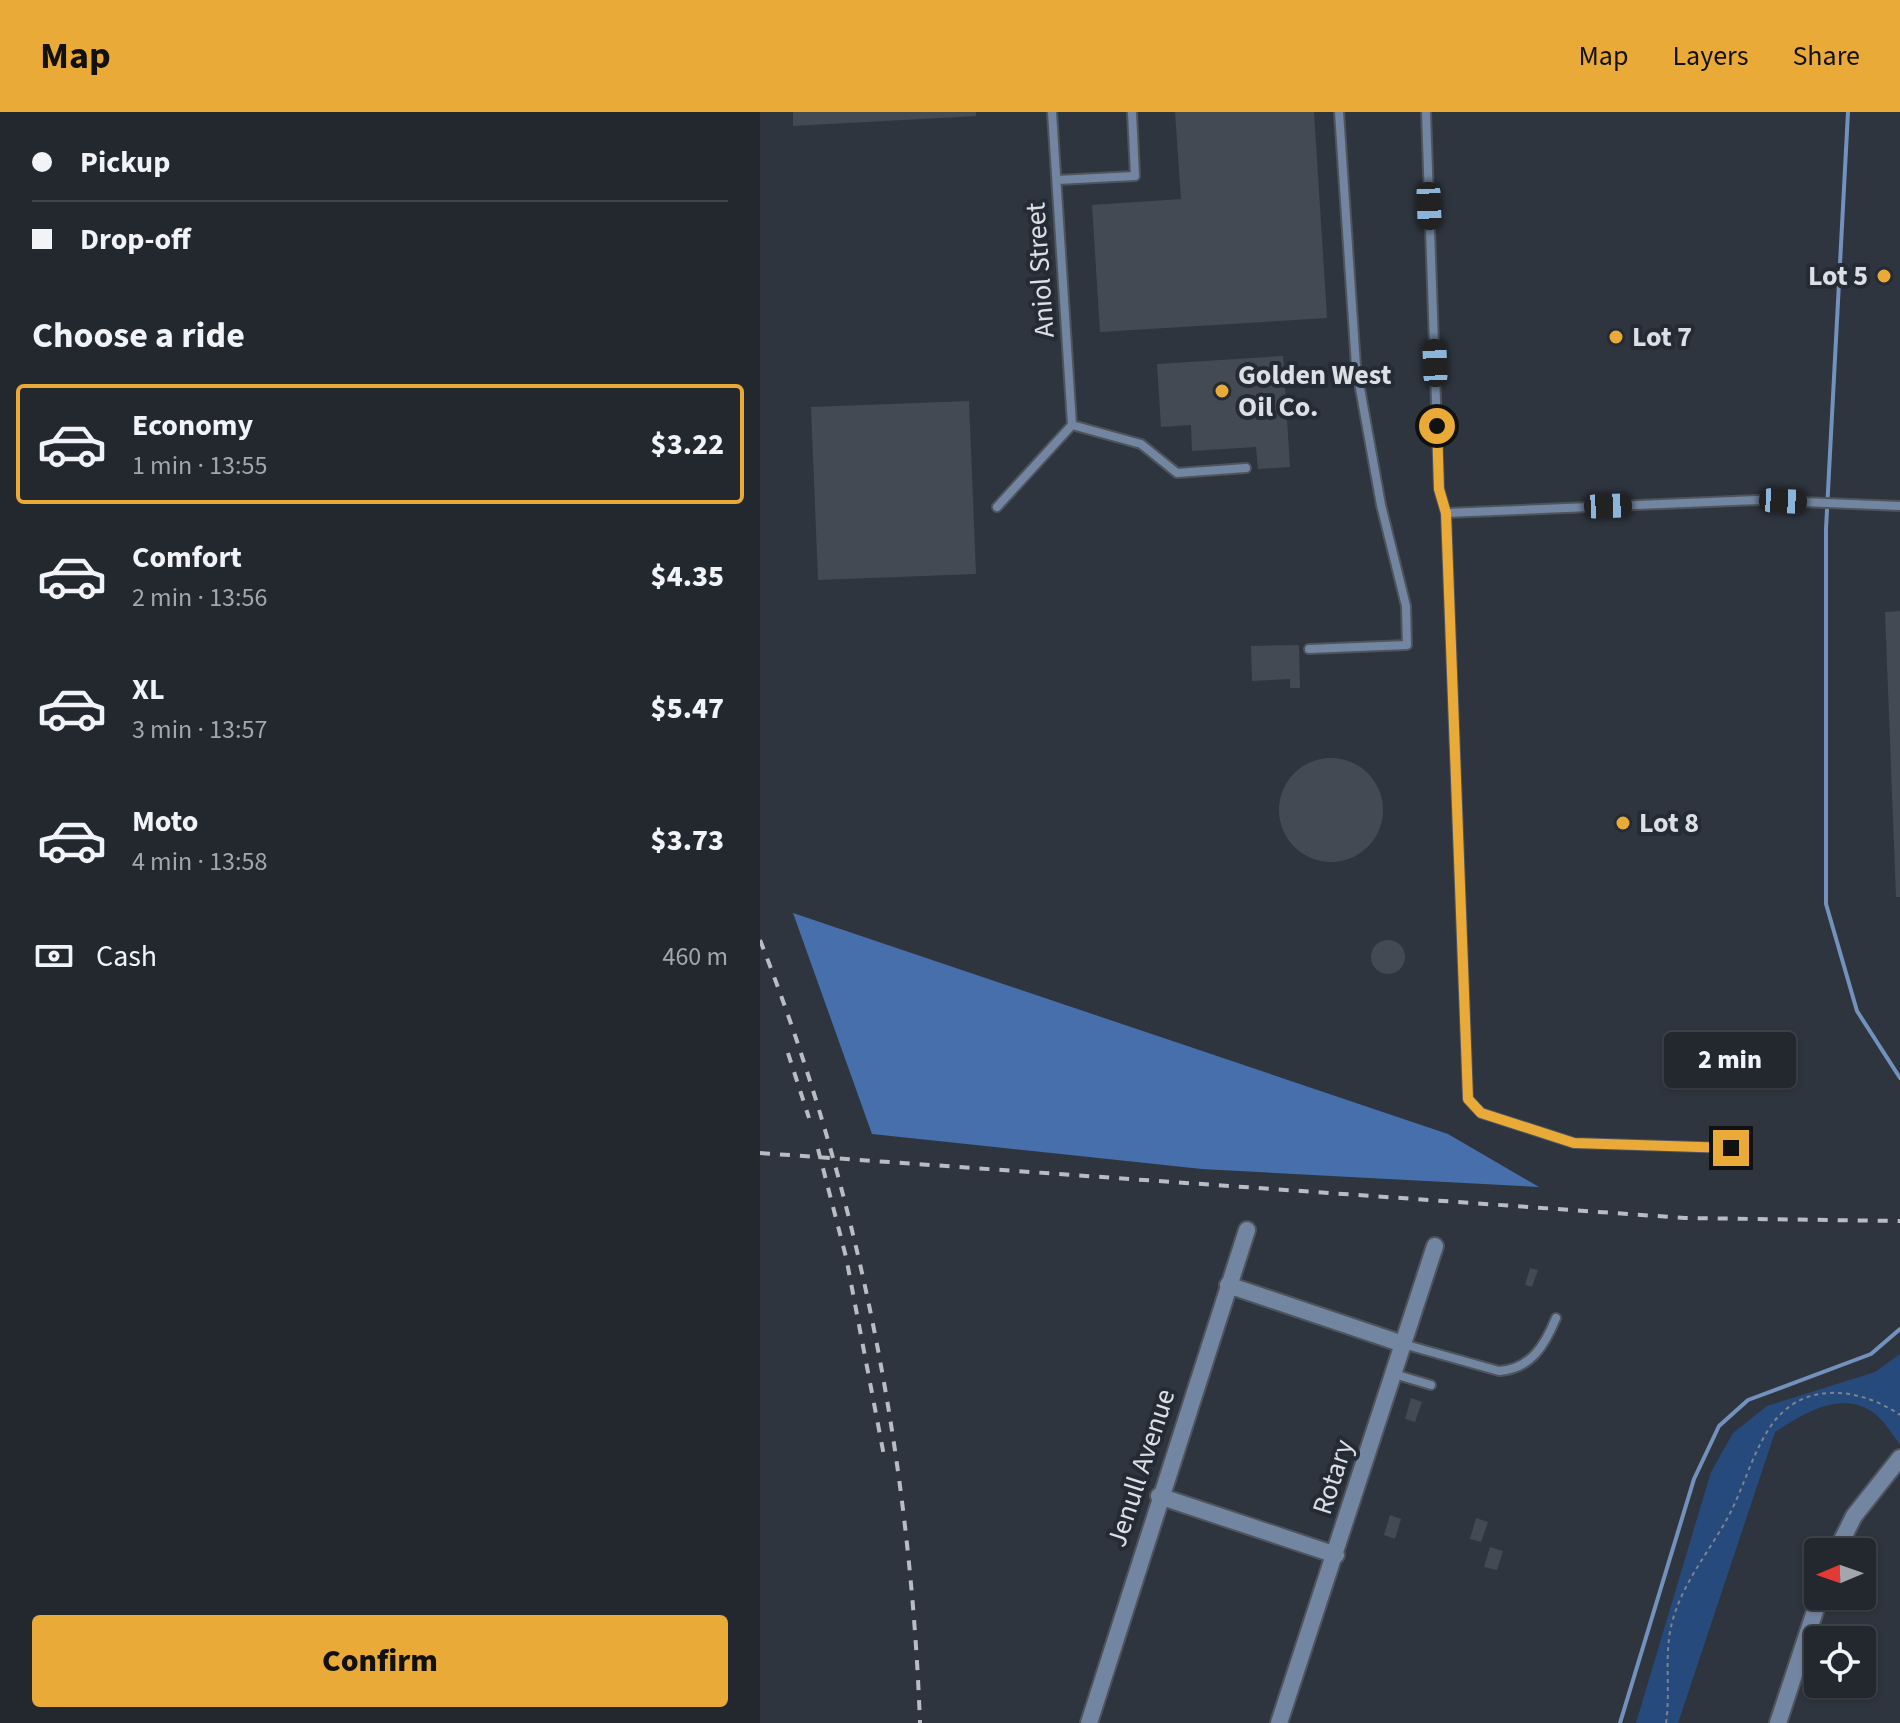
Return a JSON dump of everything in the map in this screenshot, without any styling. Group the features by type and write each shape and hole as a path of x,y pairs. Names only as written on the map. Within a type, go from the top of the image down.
{"street":[{"name":"Jenull Avenue","path":"1088,1723 1247,1230"},
{"name":"Rotary","path":"1279,1723 1336,1555 1348,1537 1394,1374 1435,1246"},
{"path":"1228,1285 1403,1344"},
{"path":"1843,1538 1854,1516 1900,1458"},
{"path":"1159,1496 1336,1555"},
{"path":"1778,1723 1815,1610"}],"lane":[{"name":"Aniol Street","path":"1052,112 1072,425"},
{"path":"1057,180 1135,176 1132,112"},
{"path":"1309,649 1407,645 1406,606 1381,505 1356,366 1339,112"},
{"path":"1426,112 1439,489 1446,513 1468,1099 1481,1113 1574,1143 1731,1148"},
{"path":"997,507 1072,425 1141,444 1177,473 1246,468"},
{"path":"1446,513 1757,500 1900,506"},
{"path":"1403,1344 1499,1371 1513,1370 1530,1360 1546,1342 1556,1318"},
{"path":"1394,1374 1431,1385"}],"path":[{"path":"1666,1723 1668,1650 1681,1596 1733,1510 1778,1417 1799,1402 1840,1391 1865,1396 1900,1415"}],"shaded area":[{"path":"793,913 1448,1134 1539,1187 1202,1169 872,1134"},
{"path":"1900,1354 1900,1444 1879,1417 1850,1403 1824,1406 1775,1432 1678,1723 1636,1723 1711,1472 1733,1433 1767,1406 1875,1372"}],"building":[{"path":"793,112 976,112 976,116 793,126"},
{"path":"1175,112 1314,112 1327,318 1100,332 1092,205 1181,199"},
{"name":"Golden West Oil Co.","path":"1283,356 1290,467 1258,469 1256,447 1192,451 1191,425 1161,427 1157,364"},
{"path":"969,401 976,574 818,580 811,407"},
{"path":"1900,611 1900,897 1896,897 1885,612"},
{"path":"1299,645 1300,688 1290,688 1290,679 1252,681 1251,646"},
{"path":"1331,758 1351,762 1368,773 1379,790 1383,810 1379,830 1368,847 1351,858 1331,862 1311,858 1294,847 1283,830 1279,810 1283,790 1294,773 1311,762"},
{"path":"1388,940 1400,945 1405,957 1400,969 1388,974 1376,969 1371,957 1376,945"},
{"path":"1530,1268 1538,1270 1532,1287 1525,1285"},
{"path":"1411,1398 1422,1402 1415,1422 1405,1419"},
{"path":"1390,1515 1401,1519 1395,1539 1384,1535"},
{"path":"1476,1518 1488,1522 1481,1542 1470,1539"},
{"path":"1490,1547 1503,1551 1497,1570 1484,1567"}],"waterway":[{"path":"1848,112 1826,529 1826,904 1857,1011 1900,1078"},
{"path":"1620,1723 1694,1479 1719,1426 1748,1400 1871,1354 1900,1329"}],"railway":[{"path":"760,940 795,1034 825,1130 873,1324 905,1523 920,1723"},
{"path":"788,1053 809,1118"},
{"path":"818,1149 846,1257 885,1461"},
{"path":"760,1153 1685,1218 1900,1221"}],"place":[{"name":"Lot 5","path":"1884,276"},
{"name":"Lot 7","path":"1616,337"},
{"name":"Golden West Oil Co.","path":"1222,391"},
{"name":"Lot 8","path":"1623,823"}],"route":[{"path":"1437,426 1439,489 1446,513 1468,1099 1481,1113 1574,1143 1731,1148"}]}
